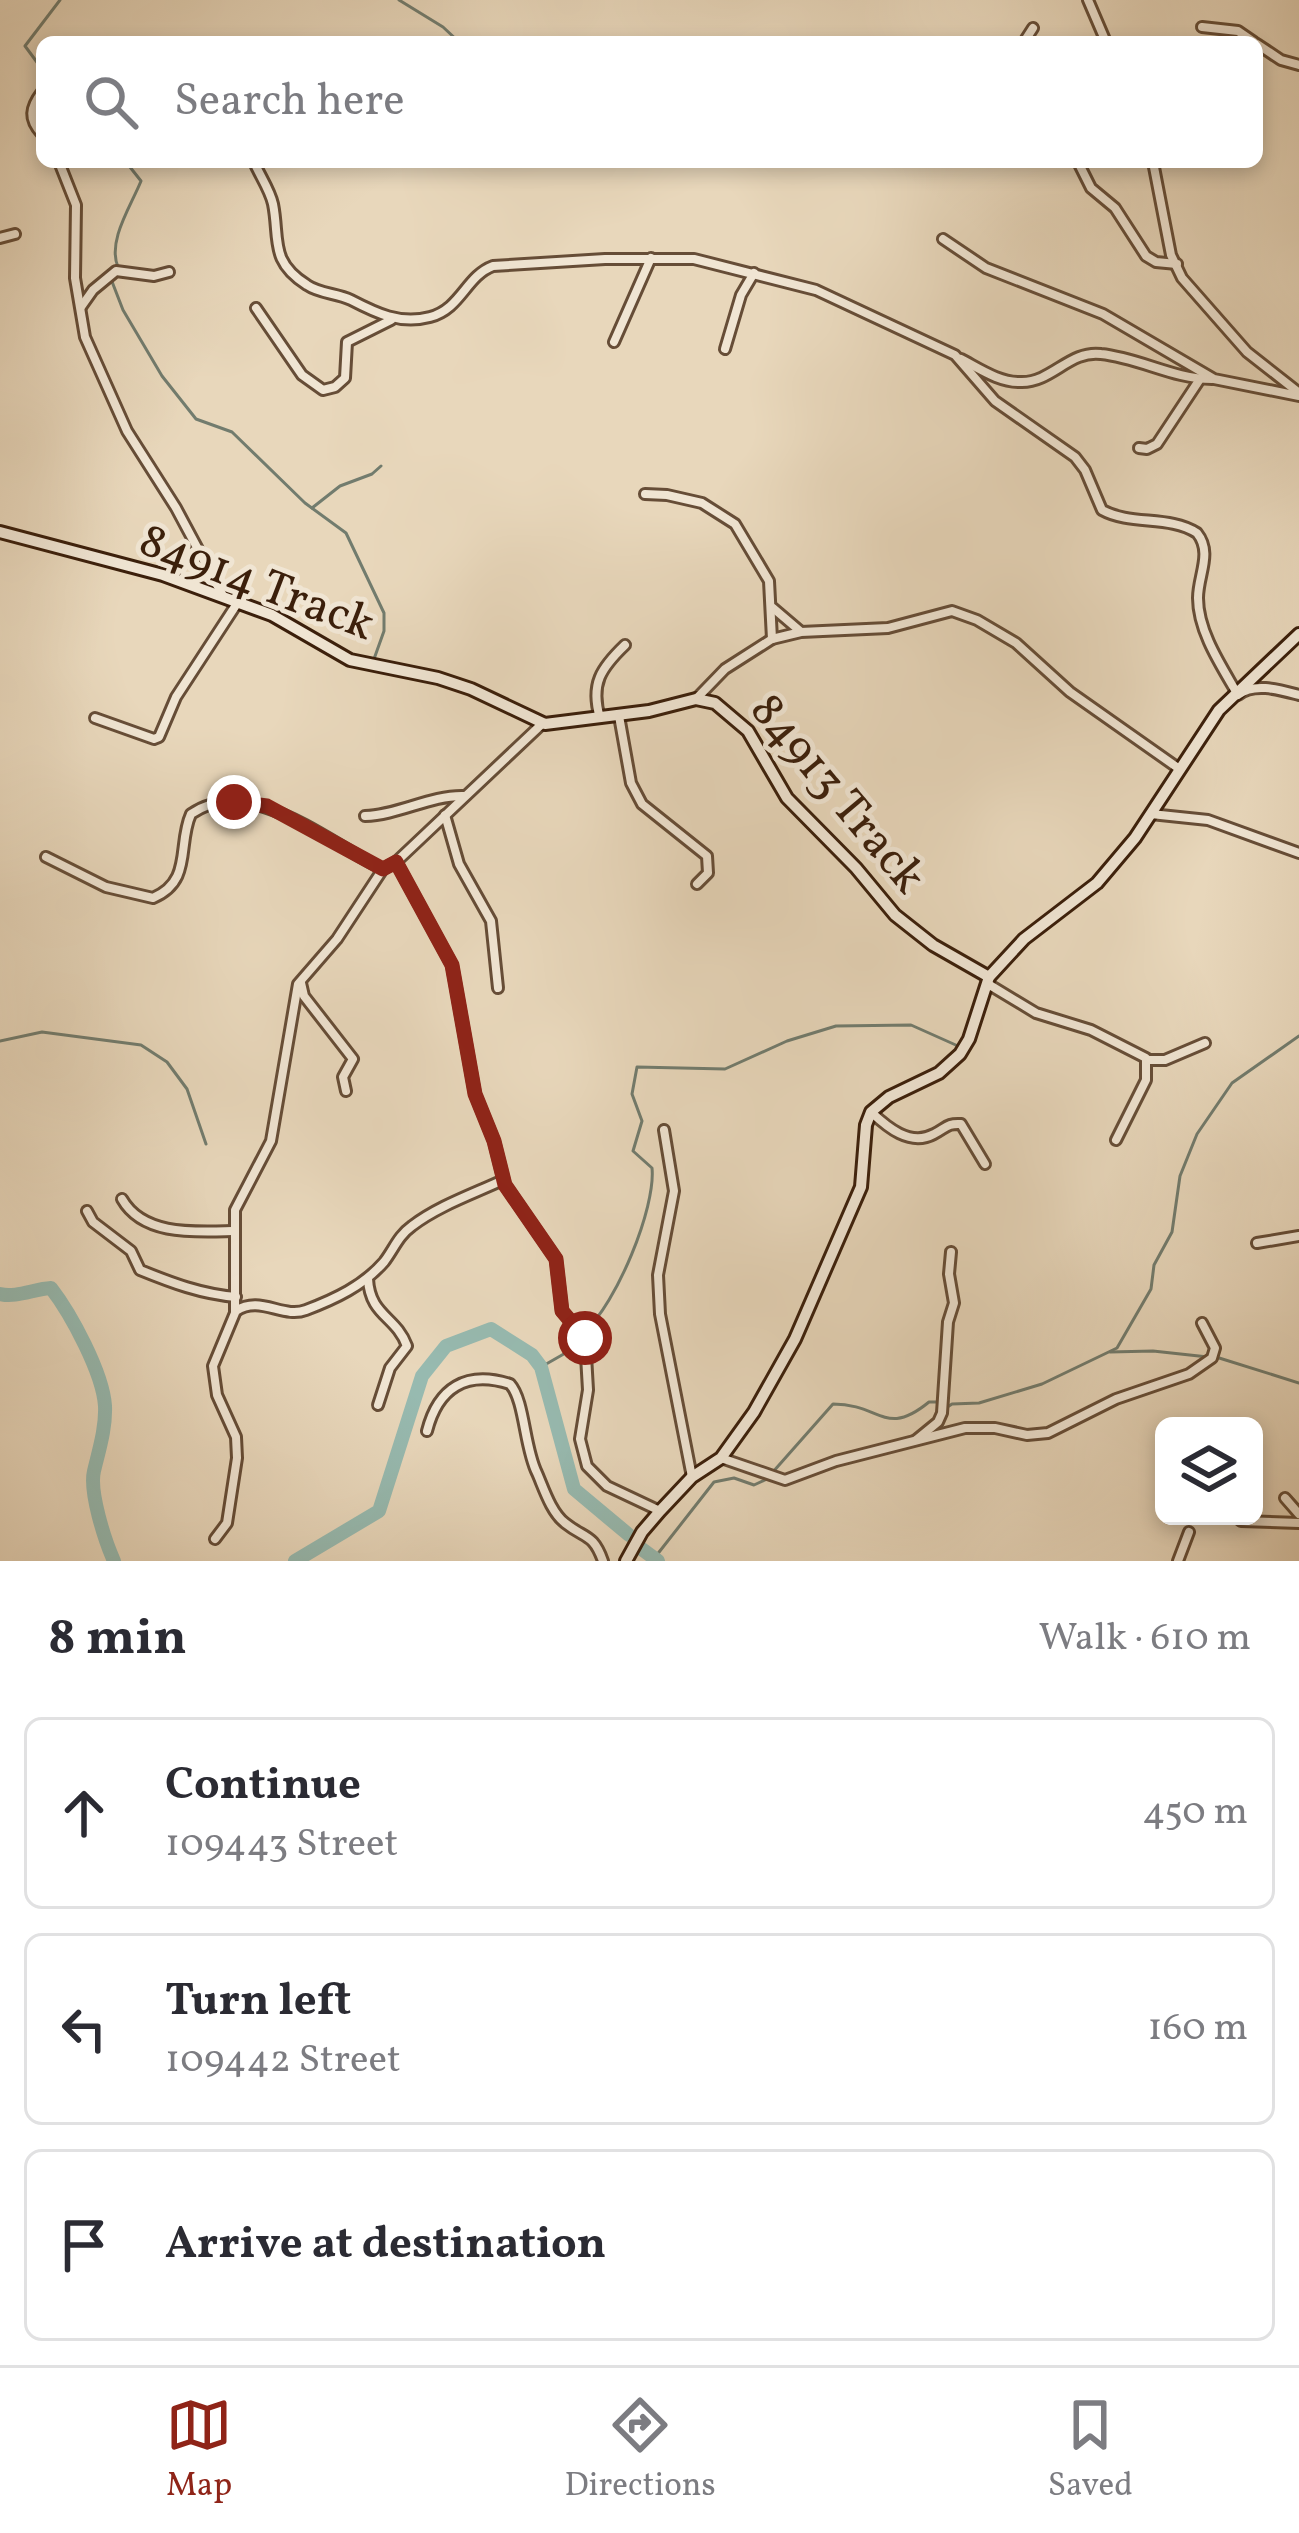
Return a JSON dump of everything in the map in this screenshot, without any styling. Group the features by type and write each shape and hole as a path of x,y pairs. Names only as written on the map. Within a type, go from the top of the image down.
{"street":[{"path":"1088,0 1103,36"},
{"path":"1202,27 1230,28 1244,36"},
{"path":"1028,36 1034,28"},
{"path":"1263,48 1281,60 1299,64"},
{"path":"61,168 76,205 75,278 85,337 119,416 224,597"},
{"path":"257,168 272,201 275,244 296,276 319,291 343,296 394,319"},
{"path":"1081,168 1091,188 1115,208 1146,256 1179,265"},
{"path":"1154,168 1171,255 1182,278 1247,352 1299,394"},
{"path":"0,238 16,234"},
{"path":"943,239 986,268 1103,314 1214,379"},
{"path":"614,342 651,258"},
{"path":"256,308 302,375 322,389 335,387 345,378 347,343 394,319 445,311 480,272 493,266 694,259 836,297 987,373 1016,382 1038,379 1069,360 1099,353 1200,379 1299,394"},
{"path":"82,315 86,299 116,271 154,276 169,272"},
{"path":"724,349 741,295 754,273"},
{"path":"955,356 995,401 1076,457 1102,510 1118,518 1189,528 1203,540 1199,611 1238,695"},
{"path":"1139,448 1157,444 1200,379"},
{"path":"645,494 681,497 730,519 769,581 772,639"},
{"name":"84914 Track","path":"0,532 163,575 272,615 350,660 438,677 549,723"},
{"path":"95,718 154,739 159,736 176,697 238,602"},
{"path":"772,608 802,632"},
{"path":"696,699 715,679 772,639 802,632 888,628 945,611 963,614 1016,644 1070,692 1178,768"},
{"path":"1238,695 1299,634"},
{"path":"600,719 599,674 625,645"},
{"path":"715,679 722,706"},
{"path":"626,1561 660,1511 692,1477 722,1458 795,1339 861,1187 871,1112 889,1097 939,1073 960,1054 987,980 1024,939 1097,884 1219,710 1246,689 1299,695"},
{"name":"84913 Track","path":"549,723 619,716 696,699 722,706 748,731 796,809 844,855 895,915 987,980"},
{"path":"619,716 631,783 642,804 706,856 708,873 697,884"},
{"path":"346,1091 343,1077 353,1059 304,996 300,984 337,939 383,869 549,723"},
{"path":"364,816 465,796"},
{"path":"46,857 106,887 153,898 176,880 183,866 191,814 206,806 234,802 267,806 383,869"},
{"path":"444,814 459,865 491,921 498,988"},
{"path":"1150,814 1208,820 1299,853"},
{"path":"396,862 452,965 475,1094 503,1180 556,1259 562,1311 585,1338 588,1390 580,1439 587,1466 607,1486 660,1511"},
{"path":"214,1539 227,1523 238,1446 217,1395 212,1366 235,1313 235,1210 271,1141 296,994 307,973"},
{"path":"987,980 1036,1012 1124,1044 1147,1060 1165,1060 1205,1043"},
{"path":"1116,1140 1146,1080 1147,1060"},
{"path":"871,1112 905,1136 926,1137 952,1123 961,1124 985,1164"},
{"path":"664,1130 674,1191 658,1275 660,1315 692,1477"},
{"path":"235,1313 250,1304 301,1312 368,1279 407,1228 503,1180"},
{"path":"122,1199 136,1216 163,1227 232,1231"},
{"path":"87,1210 93,1222 131,1251 140,1270 184,1289 236,1297"},
{"path":"1257,1243 1299,1236"},
{"path":"911,1444 941,1417 948,1322 955,1303 949,1274 951,1252"},
{"path":"368,1279 374,1306 407,1346 390,1368 378,1406"},
{"path":"722,1458 785,1480 836,1461 976,1426 1028,1435 1048,1432 1115,1399 1189,1375 1215,1353 1202,1323"},
{"path":"427,1431 436,1402 452,1387 489,1381 510,1384 519,1397 530,1458 556,1513 592,1538 603,1561"},
{"path":"1285,1498 1299,1519"},
{"path":"1263,1520 1299,1519"},
{"path":"1178,1561 1189,1532"}],"waterway":[{"path":"36,61 25,46 60,0"},
{"path":"399,0 453,36"},
{"path":"118,267 118,235 141,181 131,168"},
{"path":"111,279 123,310 162,376 196,419 232,432 305,503 346,533 384,613 384,631 374,659"},
{"path":"312,508 340,486 381,466"},
{"path":"585,1331 621,1278 648,1207 652,1168 633,1151 642,1121 632,1094 637,1067 725,1069 787,1041 836,1026 911,1025 958,1046"},
{"path":"0,1041 42,1032 141,1045 167,1062 187,1089 206,1144"},
{"path":"946,1408 1042,1384 1117,1348 1151,1289 1154,1265 1172,1232 1180,1176 1197,1134 1232,1083 1299,1036"},
{"path":"0,1294 51,1288 92,1361 105,1406 94,1491 114,1561"},
{"path":"295,1561 379,1511 422,1376 446,1346 491,1329 532,1355 541,1367 574,1489 629,1535"},
{"path":"541,1367 581,1340"},
{"path":"1110,1352 1208,1357"},
{"path":"1216,1357 1299,1383"},
{"path":"772,1473 833,1404 902,1418 929,1402 938,1402"},
{"path":"656,1556 714,1482 734,1478 754,1485 769,1478"},
{"path":"639,1547 658,1561"}],"route":[{"path":"234,802 267,806 383,869 396,862 452,965 475,1094 505,1185 556,1259 562,1311 585,1338"}]}
